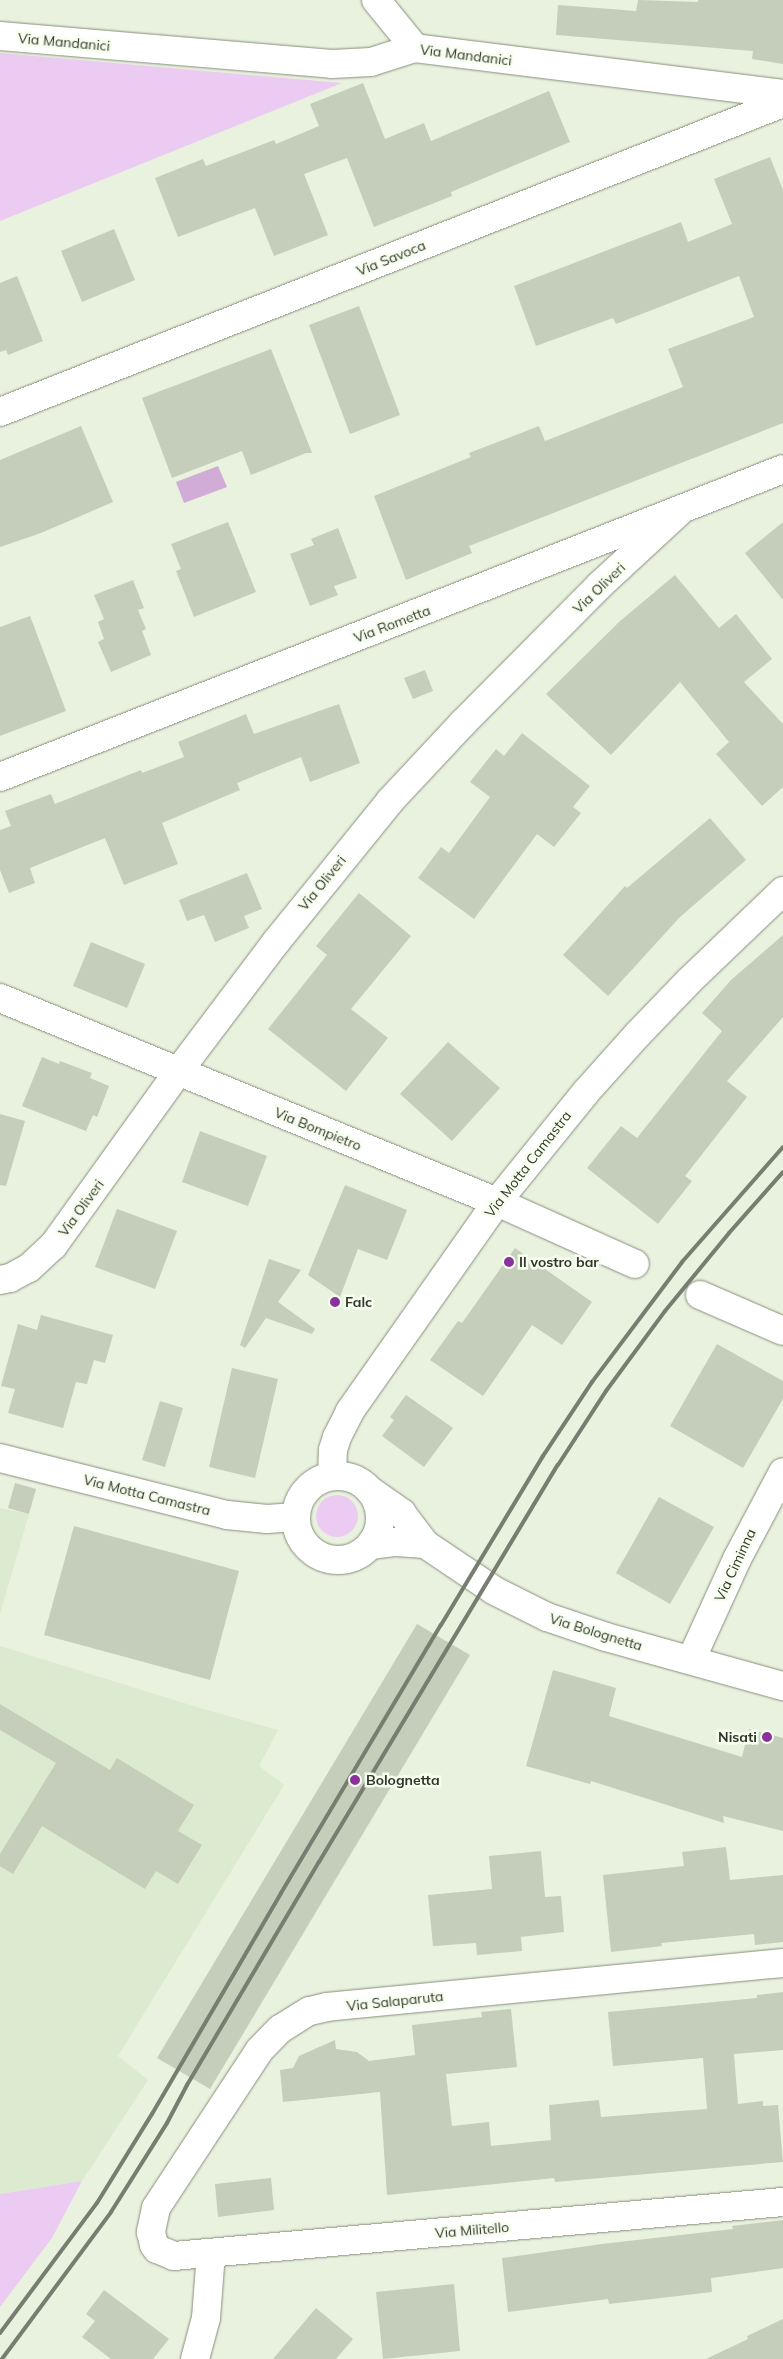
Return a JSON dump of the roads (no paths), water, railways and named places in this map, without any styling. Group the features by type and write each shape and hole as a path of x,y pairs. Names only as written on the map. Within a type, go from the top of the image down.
{"street":[{"path":"376,0 415,48"},
{"name":"Via Mandanici","path":"0,36 332,64 371,62 415,48 783,94"},
{"name":"Via Savoca","path":"0,412 783,103"},
{"name":"Via Rometta","path":"0,777 783,470"},
{"name":"Via Oliveri","path":"0,1280 10,1278 29,1268 53,1246 178,1072 304,904 390,801 463,723 580,606 680,511"},
{"name":"Via Motta Camastra","path":"332,1476 335,1444 350,1412 497,1202 586,1092 631,1041 689,981 783,891"},
{"name":"Via Bompietro","path":"0,998 497,1202 634,1264"},
{"path":"700,1295 782,1330"},
{"name":"Via Motta Camastra","path":"0,1458 227,1515 267,1519 296,1517"},
{"name":"Via Ciminna","path":"691,1660 737,1559 783,1472"},
{"path":"332,1476 346,1476 360,1481 371,1491 378,1504 380,1518 378,1532 370,1545 352,1557 330,1559 316,1554 305,1544 298,1532 296,1517 298,1502 306,1490 318,1480 332,1476"},
{"name":"Via Bolognetta","path":"371,1491 402,1513 425,1544 495,1591 540,1614 586,1631 783,1686"},
{"name":"Via Bolognetta","path":"370,1545 396,1542 425,1544"},
{"name":"Via Salaparuta","path":"162,2253 154,2245 151,2232 156,2208 259,2051 280,2029 299,2016 326,2008 783,1963"},
{"name":"Via Militello","path":"162,2253 174,2256 211,2253 783,2202"},
{"path":"195,2359 206,2318 211,2253"}],"railway":[{"path":"0,2333 97,2203 152,2114 281,1893 543,1456 592,1382 682,1262 783,1147"},
{"path":"2,2359 111,2212 167,2123 187,2085 319,1862 558,1465 606,1391 665,1311 729,1233 783,1172"}],"place":[{"name":"Il vostro bar","path":"509,1262"},
{"name":"Falc","path":"335,1302"},
{"name":"Nisati","path":"767,1737"},
{"name":"Bolognetta","path":"355,1780"}]}
